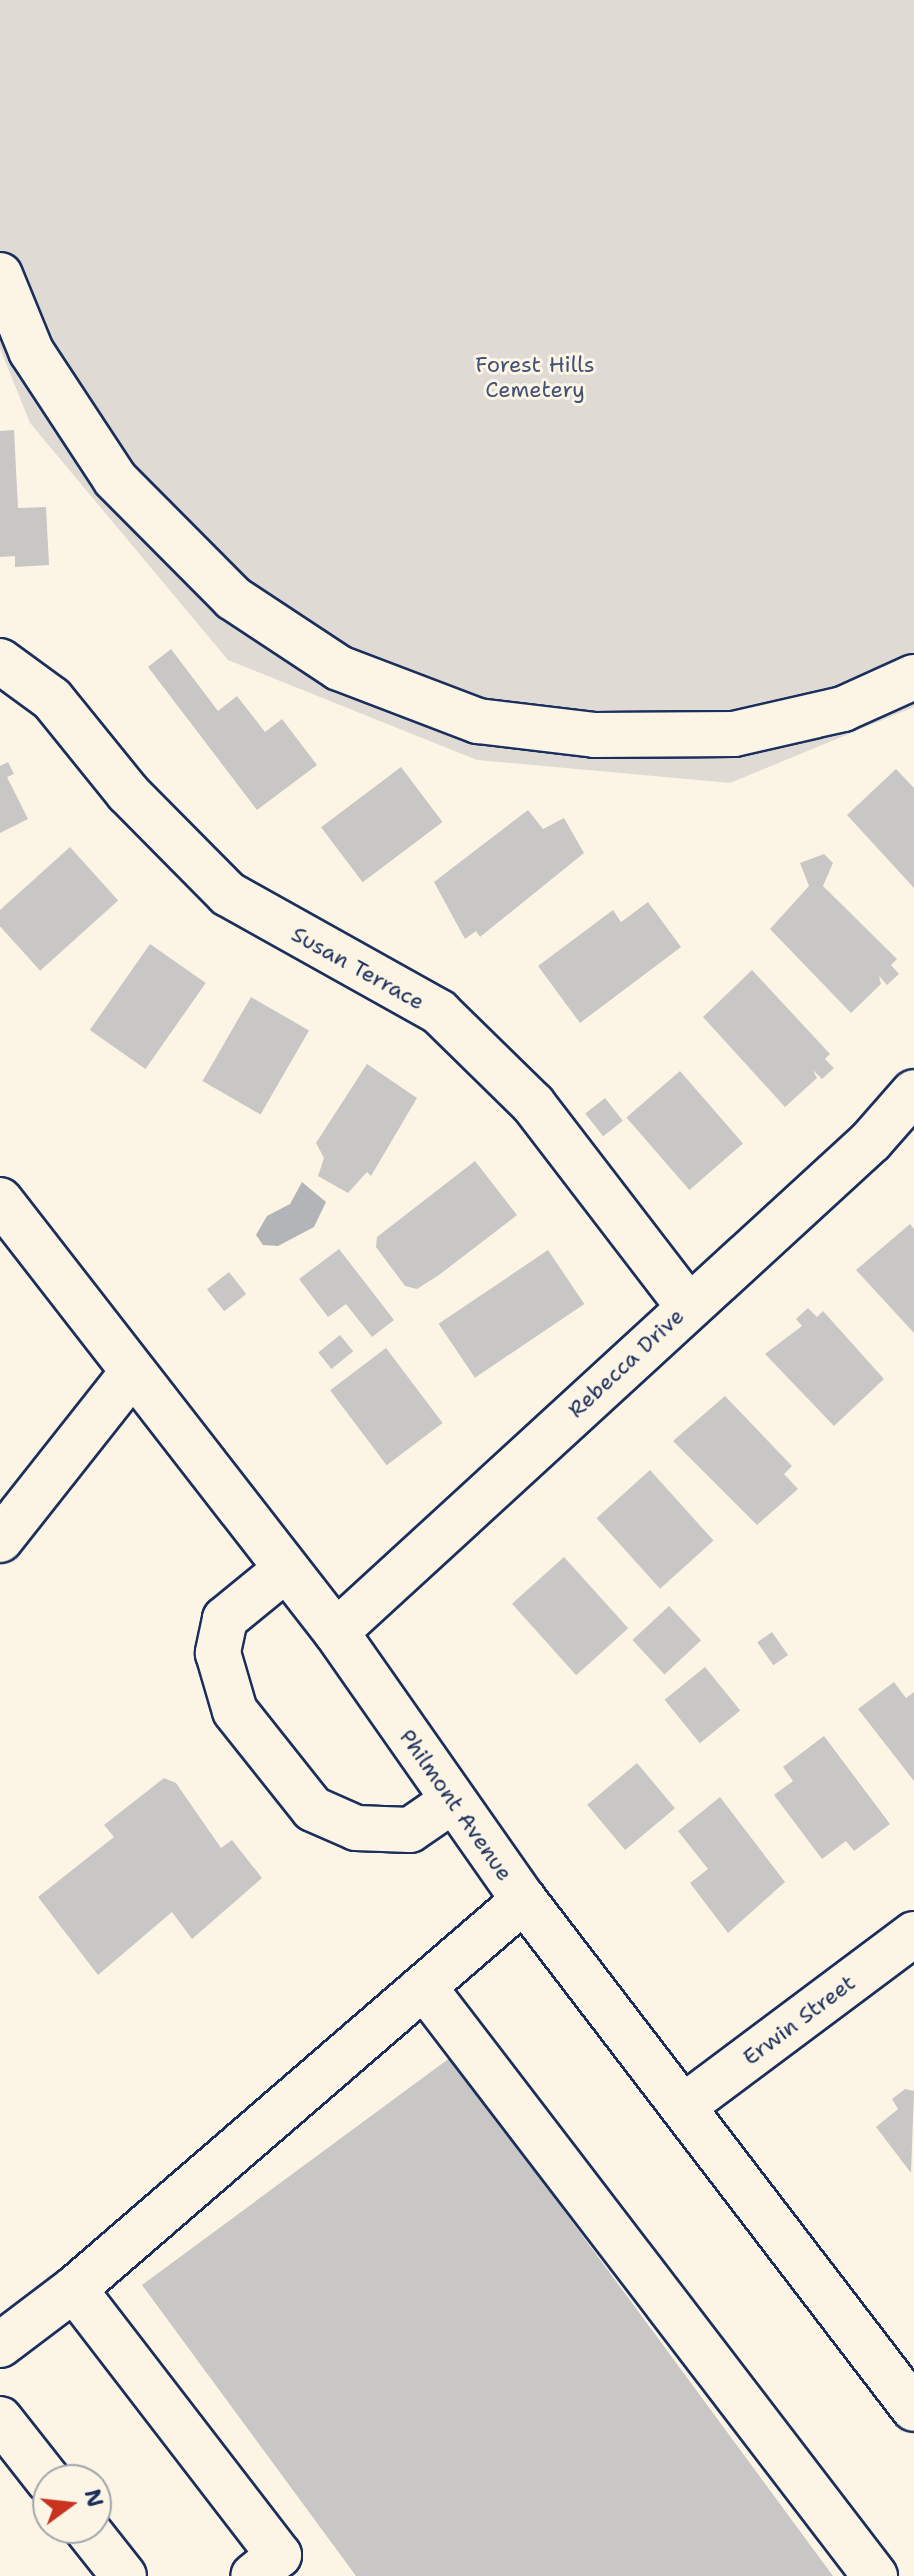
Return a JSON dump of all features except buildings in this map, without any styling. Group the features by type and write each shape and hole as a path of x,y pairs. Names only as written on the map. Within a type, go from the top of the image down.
{"street":[{"path":"0,275 31,351 115,479 233,598 339,668 478,721 595,735 734,734 843,709 914,677"},
{"name":"Susan Terrace","path":"0,661 52,699 128,793 228,894 439,1012 533,1104 688,1306"},
{"name":"Rebecca Drive","path":"336,1632 871,1141 914,1092"},
{"name":"Philmont Avenue","path":"0,1200 131,1374 336,1632 524,1900 914,2409"},
{"path":"0,1540 131,1374"},
{"path":"286,1569 225,1619 218,1653 235,1711 313,1809 356,1828 410,1830 452,1801"},
{"path":"0,2345 74,2289 524,1900"},
{"name":"Erwin Street","path":"684,2106 914,1934"},
{"path":"424,1987 875,2576"},
{"path":"74,2289 279,2555 253,2576"},
{"path":"0,2419 35,2464"},
{"path":"99,2544 124,2576"}],"green space":[{"name":"Forest Hills Cemetery","path":"0,0 914,0 914,707 730,783 477,760 228,660 30,423 0,348"}],"shaded area":[{"path":"302,1182 326,1202 314,1227 278,1246 263,1245 256,1235 267,1216 290,1204"}]}
